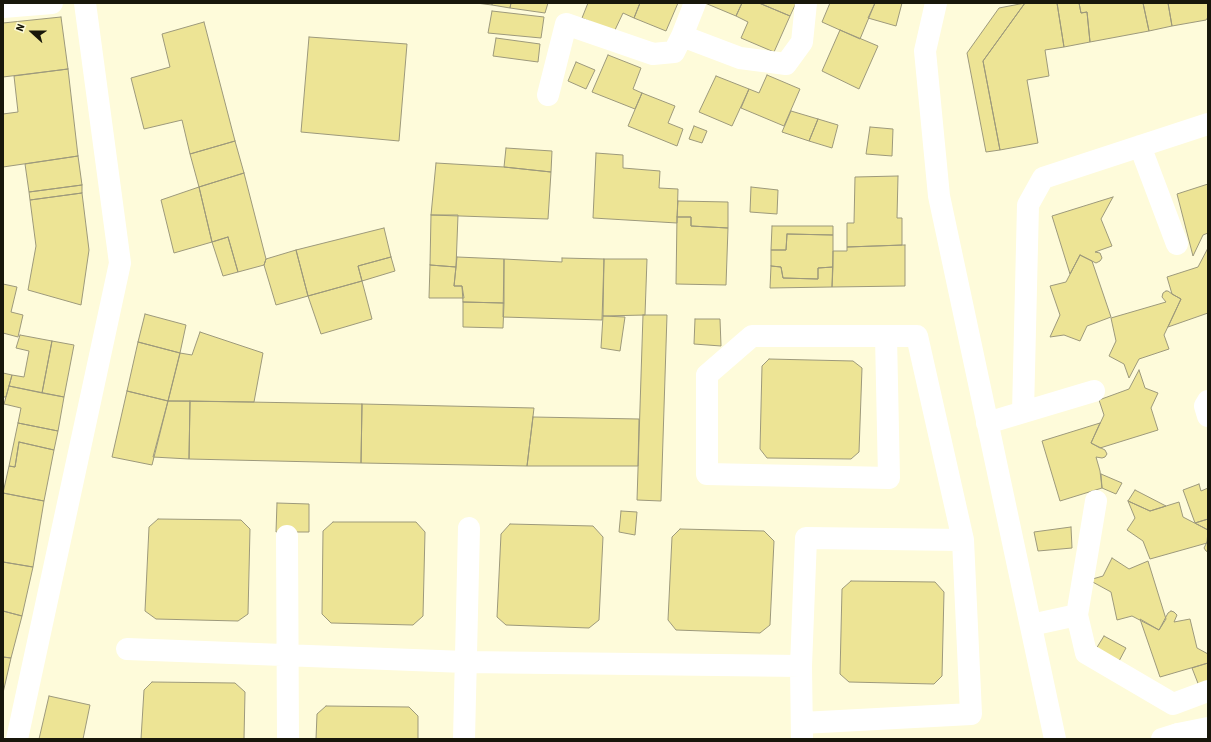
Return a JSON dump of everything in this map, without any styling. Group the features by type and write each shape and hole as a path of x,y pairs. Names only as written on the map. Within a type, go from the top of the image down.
{"street":[{"path":"3,7 52,3"},
{"path":"17,739 120,263 85,3"},
{"path":"548,94 566,24 653,54 674,52 695,3"},
{"path":"682,36 740,58 786,64 802,42 806,3"},
{"path":"936,3 925,51 939,196 1055,739"},
{"path":"1023,412 1028,206 1043,178 1208,124"},
{"path":"1140,146 1177,244"},
{"path":"886,336 889,478 707,474 707,375 752,336 886,336 917,336 963,540 971,714 802,731 801,666 806,538 963,540"},
{"path":"987,423 1094,391"},
{"path":"1208,401 1205,406 1208,416"},
{"path":"1096,501 1077,615 1086,653 1173,704 1208,691"},
{"path":"464,739 469,528"},
{"path":"288,536 288,739"},
{"path":"1031,625 1077,615"},
{"path":"127,649 465,662 801,666"},
{"path":"1173,737 1208,728"}],"building":[{"path":"476,3 492,3 492,5"},
{"path":"492,3 511,3 510,8 492,5"},
{"path":"511,3 548,3 545,13 510,8"},
{"path":"588,3 640,3 634,18 623,13 614,32 582,18"},
{"path":"640,3 678,3 666,31 634,18"},
{"path":"705,3 742,3 736,16"},
{"path":"742,3 759,3 790,16 774,52 741,38 748,22 736,16"},
{"path":"759,3 796,3 790,16"},
{"path":"830,3 875,3 860,39 822,22"},
{"path":"875,3 902,3 896,26 868,18"},
{"path":"1025,3 1057,3 1064,47 1045,50 1049,76 1027,80 1038,143 1000,150 983,61"},
{"path":"1025,3 983,61 1000,150 986,152 967,53 999,8"},
{"path":"1057,3 1079,3 1081,13 1087,12 1090,42 1064,47"},
{"path":"1079,3 1143,3 1149,31 1090,42 1087,12 1081,13"},
{"path":"1143,3 1168,3 1172,26 1149,31"},
{"path":"1168,3 1208,3 1208,17 1206,20 1172,26"},
{"path":"492,11 544,17 541,38 488,33"},
{"path":"61,17 68,69 3,77 3,23"},
{"path":"204,22 235,141 190,154 182,120 144,129 131,78 170,67 162,34"},
{"path":"840,30 878,46 859,89 822,71"},
{"path":"309,37 407,44 399,141 301,132"},
{"path":"496,38 540,44 538,62 493,56"},
{"path":"608,55 641,68 633,89 642,93 635,109 592,92"},
{"path":"576,62 595,70 586,89 568,81"},
{"path":"68,69 78,156 3,167 3,114 18,112 14,76"},
{"path":"767,75 800,89 784,126 741,108 749,89 759,93"},
{"path":"716,76 749,89 732,126 699,112"},
{"path":"642,93 675,106 668,123 683,129 677,146 628,126"},
{"path":"791,111 818,119 809,141 782,132"},
{"path":"818,119 838,125 832,148 809,141"},
{"path":"694,126 707,131 702,143 689,139"},
{"path":"870,127 893,129 892,156 866,154"},
{"path":"235,141 244,173 199,187 190,154"},
{"path":"506,148 552,151 551,172 504,167"},
{"path":"596,153 623,155 623,168 660,171 659,188 678,189 677,223 593,218"},
{"path":"78,156 82,185 29,192 25,164"},
{"path":"436,163 504,167 551,172 548,219 431,215"},
{"path":"244,173 266,259 264,265 238,272 228,237 212,242 199,187"},
{"path":"898,176 897,218 902,218 902,245 847,247 847,223 854,223 855,177"},
{"path":"1208,184 1208,233 1203,235 1193,256 1177,194"},
{"path":"82,185 82,193 30,200 29,192"},
{"path":"199,187 212,242 174,253 161,200"},
{"path":"751,187 778,190 777,214 750,212"},
{"path":"82,193 89,250 81,305 28,290 36,246 30,200"},
{"path":"1113,197 1101,219 1112,246 1095,252 1100,253 1102,258 1096,263 1080,255 1070,274 1052,216"},
{"path":"678,201 728,202 728,228 691,226 691,217 677,217"},
{"path":"431,215 458,215 456,267 430,265"},
{"path":"677,217 691,217 691,226 728,228 726,285 676,284"},
{"path":"772,226 833,226 833,235 787,234 786,250 771,250"},
{"path":"384,228 391,257 358,266 362,281 308,296 296,250"},
{"path":"787,234 833,235 833,267 818,268 818,279 783,278 781,267 771,266 771,250 786,250"},
{"path":"228,237 238,272 223,276 212,242"},
{"path":"905,245 905,286 832,287 833,251 847,251 847,247"},
{"path":"1208,248 1208,313 1168,327 1181,299 1172,294 1167,277 1198,267"},
{"path":"296,250 308,296 276,305 264,265 266,259"},
{"path":"1080,255 1092,261 1111,317 1087,326 1080,341 1064,335 1050,337 1060,315 1050,286 1066,282"},
{"path":"391,257 395,271 362,281 358,266"},
{"path":"457,257 504,259 504,303 463,302 462,286 454,286"},
{"path":"562,258 604,259 602,320 503,317 504,259 562,262"},
{"path":"604,259 647,259 645,315 603,316"},
{"path":"430,265 456,267 454,286 462,286 464,298 429,298"},
{"path":"771,266 781,267 783,278 818,279 818,268 833,267 832,287 770,288"},
{"path":"362,281 372,319 321,334 308,296"},
{"path":"3,284 17,287 11,312 23,315 18,337 3,333"},
{"path":"1166,291 1181,299 1164,335 1169,349 1139,359 1129,378 1124,364 1109,356 1116,341 1111,318 1166,302 1162,297 1163,293"},
{"path":"463,302 504,303 503,328 463,327"},
{"path":"145,314 186,325 180,353 138,342"},
{"path":"643,315 667,315 661,501 637,500"},
{"path":"603,316 625,317 620,351 601,348"},
{"path":"695,319 720,319 721,346 694,344"},
{"path":"200,332 263,353 254,402 168,401 180,353 192,355"},
{"path":"20,335 52,341 42,393 9,386 12,375 24,377 29,351 16,348"},
{"path":"52,341 74,345 64,397 42,393"},
{"path":"138,342 180,353 168,401 127,391"},
{"path":"769,359 853,361 862,368 859,452 851,459 767,458 760,449 762,366"},
{"path":"1139,370 1145,388 1158,393 1151,408 1158,430 1100,448 1091,443 1104,415 1099,400 1129,389"},
{"path":"3,373 12,375 6,397 3,397"},
{"path":"9,386 64,397 58,431 18,423 21,408 4,404"},
{"path":"127,391 168,401 152,465 112,457"},
{"path":"168,401 190,401 189,459 153,457"},
{"path":"190,401 362,404 361,463 189,459"},
{"path":"362,404 534,408 527,466 361,463"},
{"path":"533,417 639,419 638,466 527,466"},
{"path":"18,423 58,431 54,450 19,442 15,467 9,466"},
{"path":"1100,423 1091,443 1105,450 1107,454 1102,458 1096,457 1100,471 1102,488 1060,501 1042,441"},
{"path":"19,442 54,450 44,501 3,493 9,466 15,467"},
{"path":"1101,474 1122,483 1116,494 1102,488"},
{"path":"1199,484 1201,491 1208,488 1208,519 1195,523 1183,490"},
{"path":"1135,490 1166,506 1150,511 1128,501"},
{"path":"3,493 44,501 33,567 3,562"},
{"path":"1128,501 1150,511 1179,502 1183,517 1208,530 1207,543 1150,559 1143,541 1127,530 1135,518"},
{"path":"277,503 309,504 309,532 276,532"},
{"path":"621,511 637,512 635,535 619,532"},
{"path":"158,519 241,520 250,529 248,614 238,621 156,619 145,611 149,527"},
{"path":"1208,519 1208,530 1195,523"},
{"path":"333,522 416,522 425,532 423,616 413,625 331,623 322,614 323,531"},
{"path":"510,524 593,526 603,537 599,620 589,628 506,625 497,617 501,534"},
{"path":"1071,527 1072,548 1038,551 1034,532"},
{"path":"680,529 764,531 774,541 770,625 760,633 676,630 668,620 672,537"},
{"path":"1208,540 1208,552 1204,548"},
{"path":"1112,558 1129,569 1148,561 1166,619 1159,630 1132,616 1117,620 1111,592 1089,580 1103,576"},
{"path":"3,562 33,567 22,616 3,611"},
{"path":"851,581 935,582 944,592 942,676 934,684 849,682 840,674 842,589"},
{"path":"3,611 22,616 11,658 3,657"},
{"path":"1171,611 1177,615 1174,622 1190,619 1197,648 1208,654 1208,663 1160,677 1140,619 1159,630 1168,613"},
{"path":"1104,636 1126,648 1118,663 1096,649"},
{"path":"3,657 11,658 3,693"},
{"path":"1208,663 1208,683 1199,686 1192,668"},
{"path":"152,682 235,683 245,692 244,739 141,739 144,690"},
{"path":"49,696 90,705 83,739 39,739"},
{"path":"326,706 409,707 418,716 418,739 316,739 317,714"}]}
